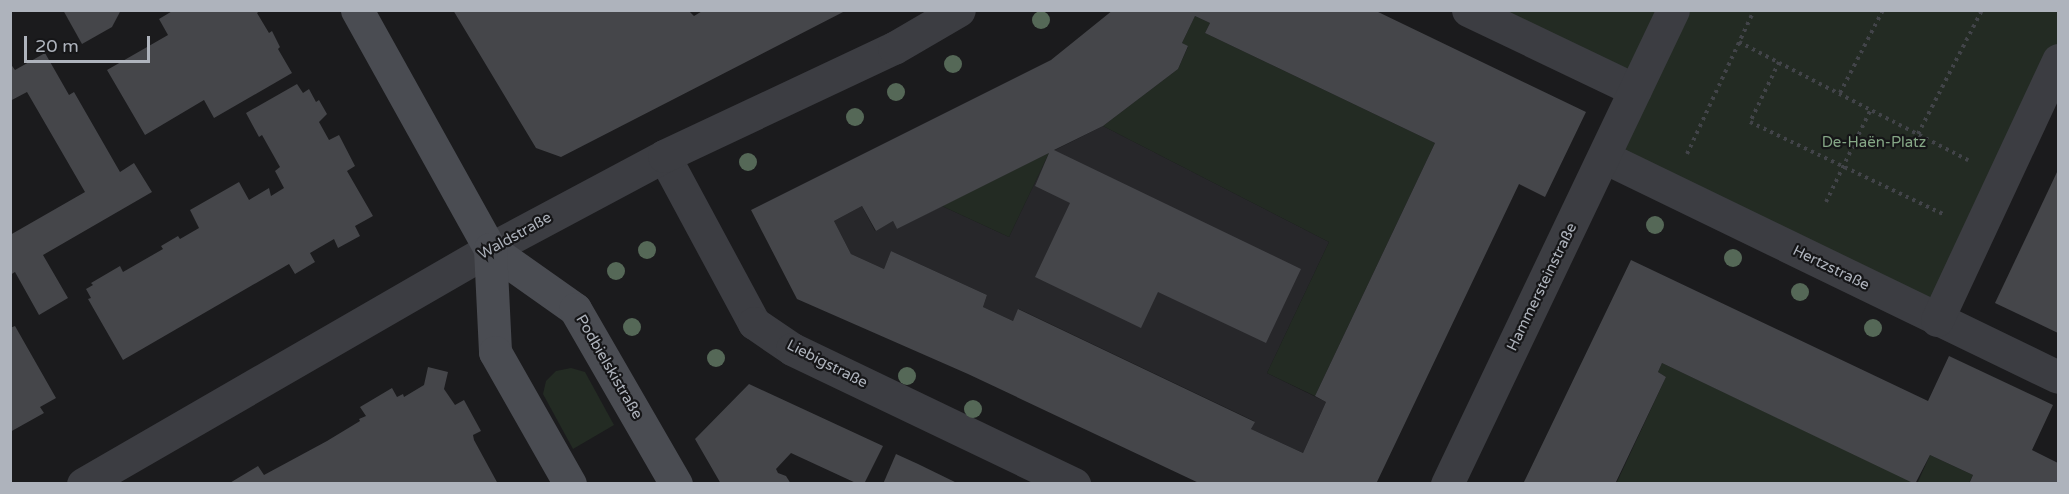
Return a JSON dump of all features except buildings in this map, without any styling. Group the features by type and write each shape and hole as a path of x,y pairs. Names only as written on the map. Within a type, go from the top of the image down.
{"main road":[{"name":"Podbielskistraße","path":"357,10 490,249 575,309 676,483"},
{"name":"Podbielskistraße","path":"490,249 495,352 570,483"}],"street":[{"name":"Waldstraße","path":"83,483 490,249 664,156 894,48 959,10"},
{"path":"1468,10 1635,90 1673,10"},
{"path":"1937,320 2058,60"},
{"name":"Hammersteinstraße","path":"1447,483 1635,90"},
{"name":"Liebigstraße","path":"664,156 754,323 792,349 1074,483"},
{"name":"Hertzstraße","path":"1604,158 2058,377"}],"path":[{"path":"1671,190 1754,10"},
{"path":"1840,93 1883,10"},
{"path":"1918,134 1982,10"},
{"path":"1739,42 2003,178"},
{"path":"1779,62 1750,122 1978,232"},
{"path":"1826,202 1871,109"}],"shaded area":[{"path":"1103,126 1329,242 1267,373 1326,402 1303,453 1251,429 1254,421 1019,309 1013,321 983,307 987,295 891,251 884,269 851,254 834,221 862,206 875,231 893,221 897,229 942,206 1009,237 1049,153"}],"green space":[{"name":"De-Haën-Platz","path":"1468,11 2058,11 2058,60 1937,320 1604,157 1634,90"},
{"path":"1195,16 1210,23 1205,33 1435,143 1315,396 1267,373 1329,242 1103,126 1178,69 1188,47 1182,43"},
{"path":"1049,153 1009,237 942,206"},
{"path":"1662,363 1915,483 1616,484 1666,377 1658,372"},
{"path":"571,368 585,372 614,425 573,449 543,394 546,381 556,371"},
{"path":"1930,455 1973,475 1969,483 1917,484"}]}
